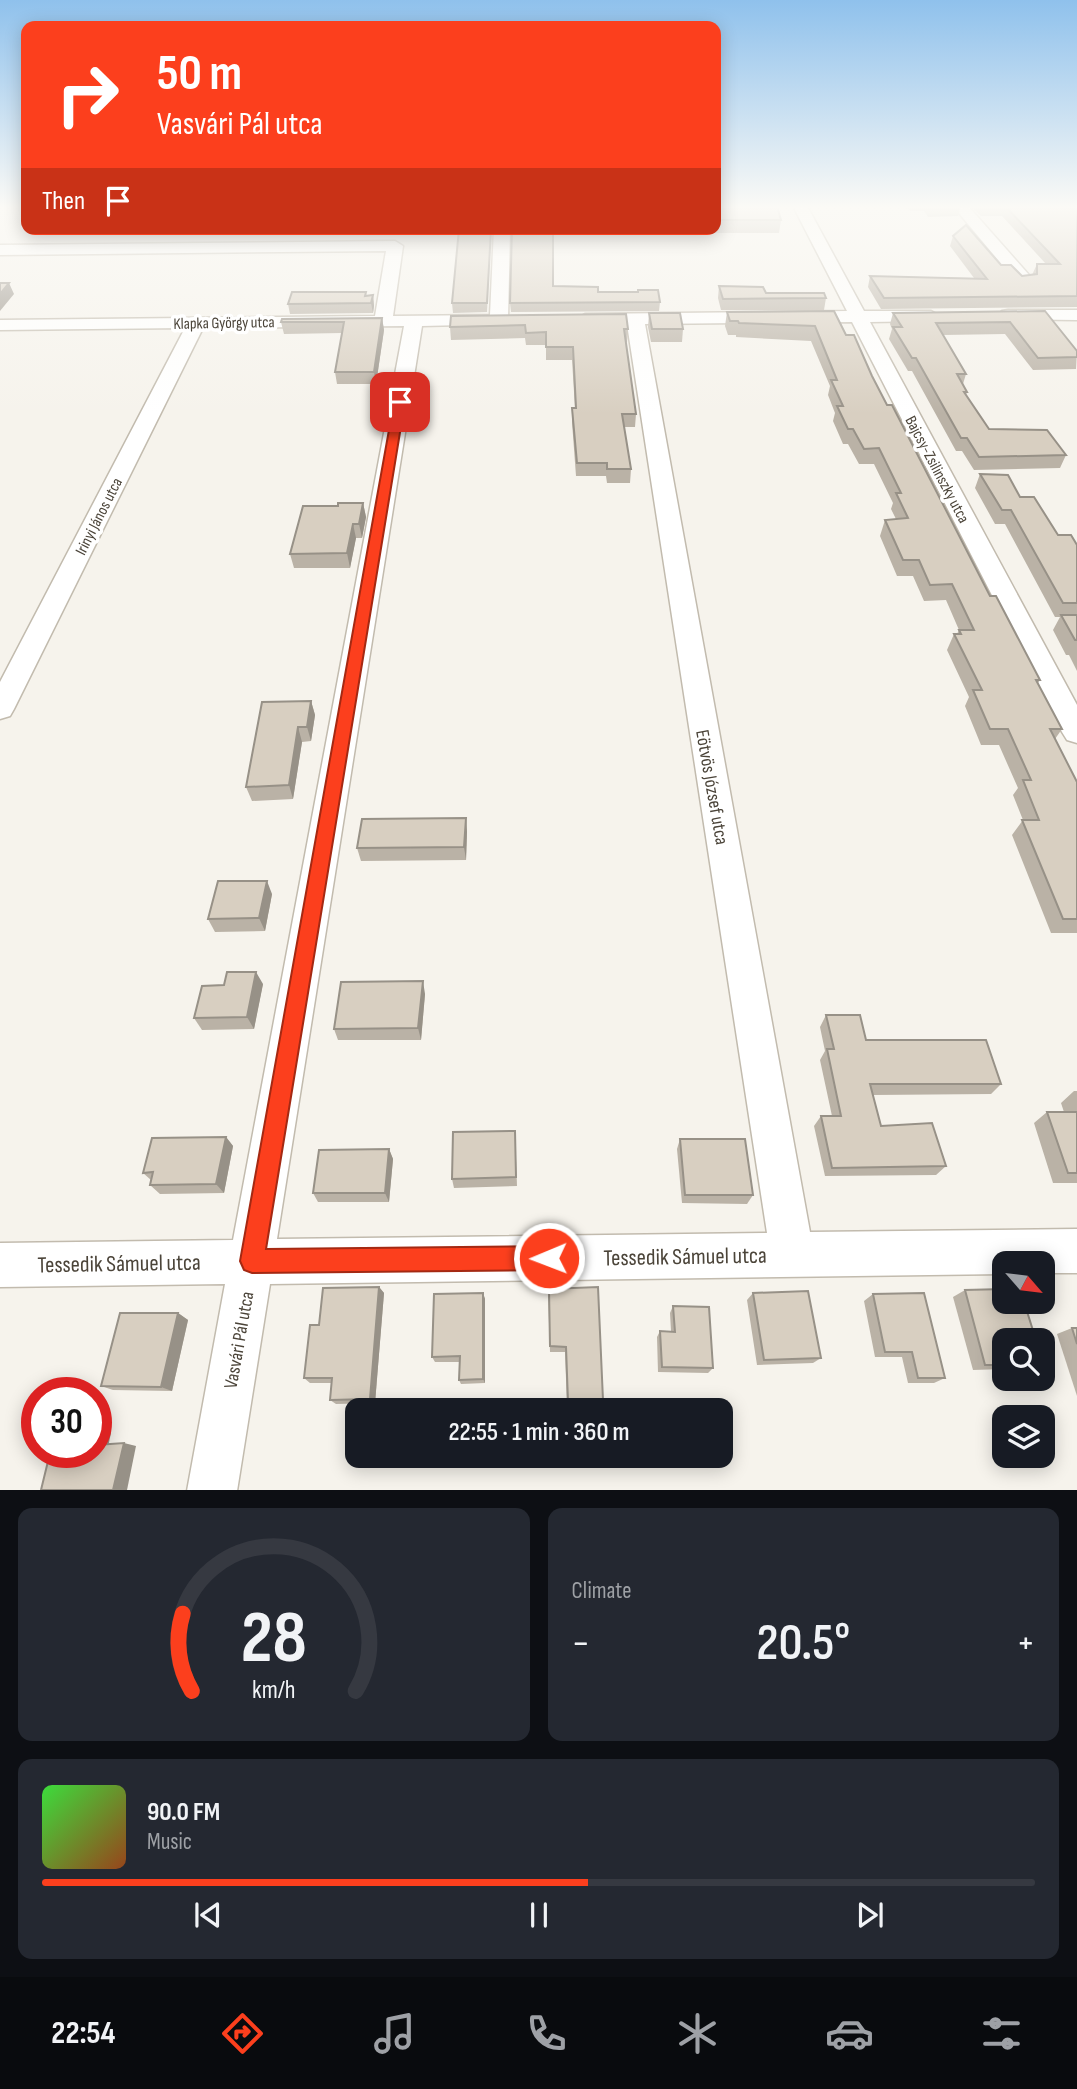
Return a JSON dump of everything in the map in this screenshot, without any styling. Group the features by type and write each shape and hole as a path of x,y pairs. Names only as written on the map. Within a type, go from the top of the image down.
{"street":[{"name":"Vasvári Pál utca","path":"212,1490 252,1261 398,320 396,276"},
{"name":"Klapka György utca","path":"0,324 505,320 504,276"},
{"name":"Bajcsy-Zsilinszky utca","path":"837,276 1077,732"},
{"path":"1020,276 1024,280"},
{"path":"992,315 1057,315 1074,323"},
{"path":"567,319 952,316"},
{"name":"Eötvös József utca","path":"635,319 792,1255"},
{"name":"Irinyi János utca","path":"0,709 197,323"},
{"name":"Tessedik Sámuel utca","path":"0,1265 1077,1251"}],"building":[{"path":"455,276 488,276 487,303 452,303"},
{"path":"511,276 553,276 553,286 598,287 598,292 658,290 660,302 510,303"},
{"path":"870,276 987,279 984,276 1077,276 1077,296 884,298"},
{"path":"0,283 9,283 0,294"},
{"path":"719,286 763,287 766,293 824,293 826,298 723,299"},
{"path":"292,292 366,292 365,296 373,295 371,303 288,304"},
{"path":"834,311 846,335 854,335 887,405 892,405 990,596 996,596 1062,729 1050,729 1077,782 1077,919 1063,919 1022,820 1039,820 1023,780 1031,780 1008,729 990,729 973,690 982,690 954,634 961,634 959,630 974,630 952,584 930,585 919,560 903,560 885,520 908,518 896,493 901,493 879,448 864,449 853,429 848,429 837,406 843,406 831,380 837,380 815,326 739,323 730,321 727,312"},
{"path":"1045,311 1077,351 1077,357 1038,358 1010,322 936,323 966,374 957,374 967,392 964,392 989,429 1047,430 1066,455 979,457 967,438 961,438 916,358 912,358 893,327 902,327 893,313"},
{"path":"649,313 680,313 683,329 652,329"},
{"path":"626,314 628,329 624,329 636,414 622,414 631,469 607,469 607,463 577,463 572,408 576,408 573,347 546,347 546,332 526,333 525,325 450,327 451,316"},
{"path":"382,318 374,372 335,372 344,322 281,322 282,319"},
{"path":"980,474 1008,475 1020,497 1034,497 1058,535 1071,535 1077,545 1077,603 1063,603 1011,510 1002,510"},
{"path":"338,503 363,503 359,524 353,524 347,553 290,554 303,506 338,506"},
{"path":"1061,615 1077,615 1077,640 1075,640"},
{"path":"311,701 307,727 298,727 289,785 246,787 262,702"},
{"path":"466,818 464,847 357,848 362,819"},
{"path":"218,881 267,881 259,918 208,919"},
{"path":"227,972 256,972 247,1017 194,1018 202,986 224,985"},
{"path":"423,981 418,1028 334,1029 341,982"},
{"path":"826,1015 860,1015 866,1040 986,1040 1001,1084 870,1084 881,1126 932,1123 946,1166 832,1168 821,1116 841,1116 827,1049 834,1049"},
{"path":"1047,1112 1077,1112 1077,1173 1068,1173"},
{"path":"515,1131 516,1177 452,1179 453,1132"},
{"path":"226,1137 216,1184 150,1185 153,1172 143,1173 152,1138"},
{"path":"680,1139 745,1139 753,1195 685,1195"},
{"path":"389,1149 385,1193 313,1193 319,1150"},
{"path":"379,1287 370,1398 330,1400 332,1378 304,1378 310,1325 319,1325 323,1288"},
{"path":"598,1287 603,1398 568,1398 566,1347 550,1346 549,1289"},
{"path":"992,1289 992,1314 1028,1314 1032,1328 992,1328 992,1365 985,1365 965,1290"},
{"path":"808,1291 821,1358 764,1360 753,1293"},
{"path":"483,1293 483,1379 459,1380 460,1356 432,1357 434,1294"},
{"path":"924,1293 945,1378 918,1378 912,1352 885,1352 873,1294"},
{"path":"673,1306 709,1307 713,1368 662,1367 660,1331 675,1332"},
{"path":"120,1313 178,1313 161,1387 112,1386 112,1377 103,1377"},
{"path":"1072,1328 1077,1328 1077,1344"},
{"path":"124,1443 113,1490 41,1490 46,1468 112,1468 112,1444"}],"route":[{"path":"400,402 252,1261 549,1258"}]}
